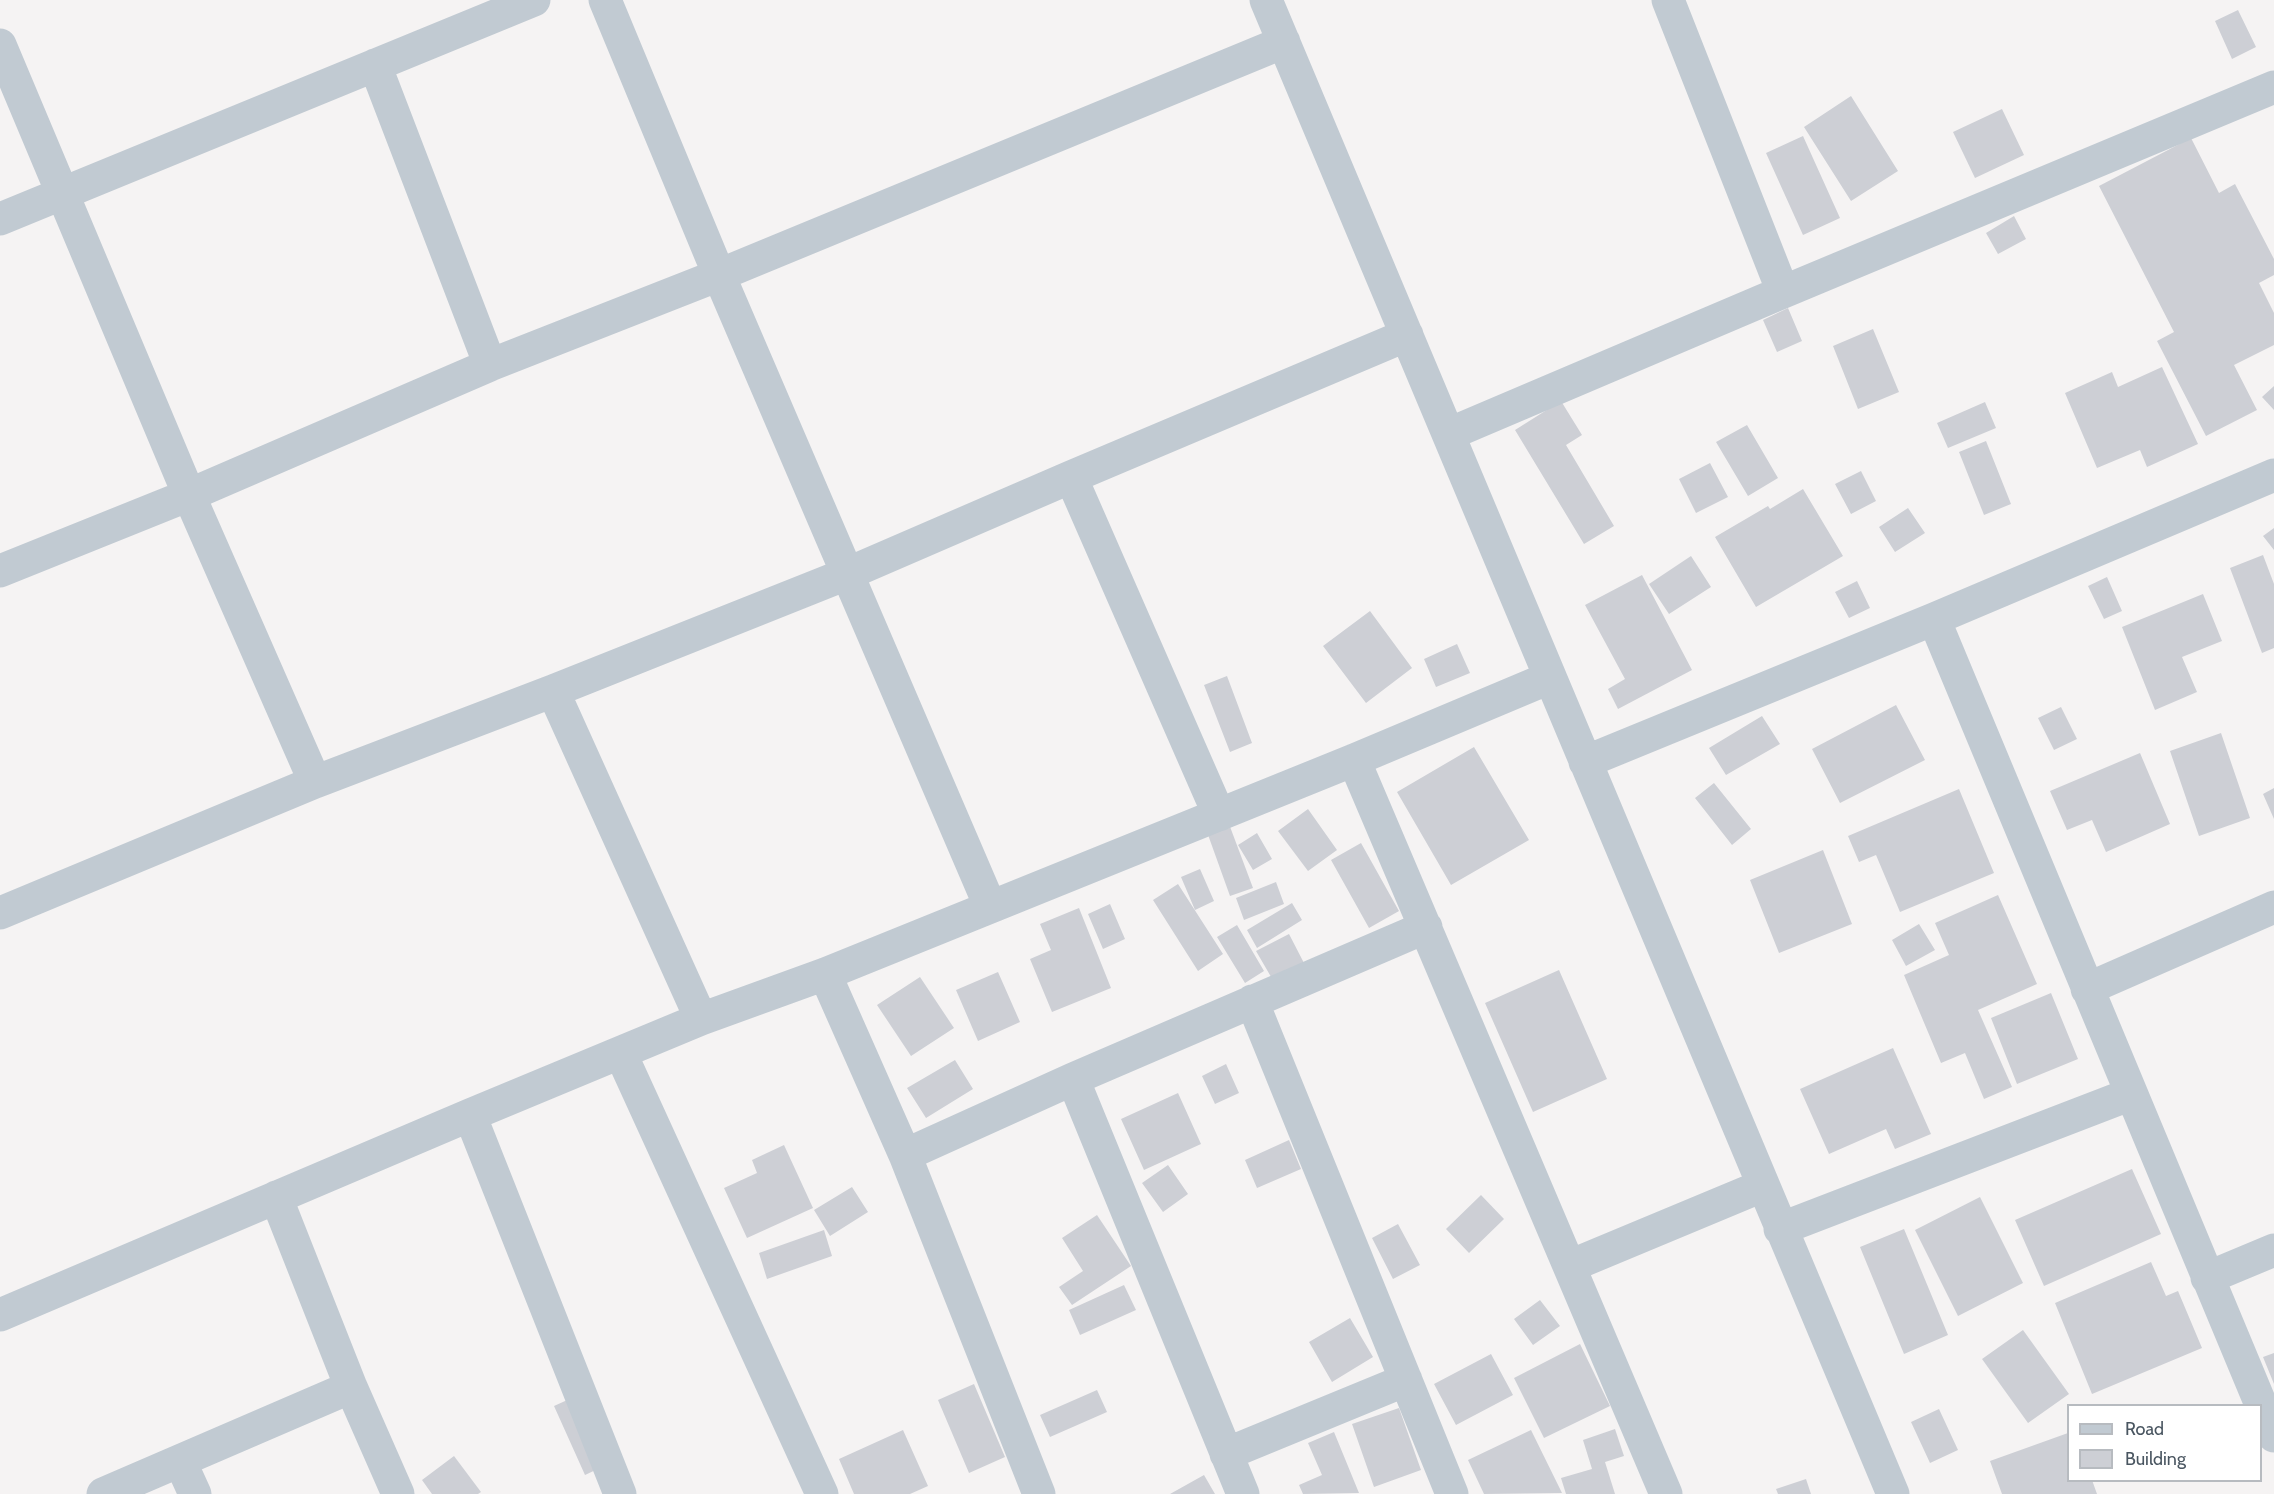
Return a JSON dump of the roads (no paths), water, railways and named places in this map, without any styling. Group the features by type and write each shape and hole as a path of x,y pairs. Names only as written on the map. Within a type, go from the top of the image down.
{"street":[{"path":"0,219 534,0"},
{"path":"605,0 719,275 849,573 990,906"},
{"path":"1266,0 1893,1494"},
{"path":"1668,0 1783,292"},
{"path":"0,571 189,495 490,366 719,275 1284,42"},
{"path":"0,45 189,495 315,782"},
{"path":"375,65 490,366"},
{"path":"1449,434 2274,87"},
{"path":"3,904 553,691 849,573 1407,335"},
{"path":"1585,762 1934,619 2274,475"},
{"path":"1071,477 1219,815"},
{"path":"1934,619 2261,1404"},
{"path":"0,1315 701,1019 825,974 1354,760 1549,678"},
{"path":"553,691 701,1019"},
{"path":"1354,760 1666,1494"},
{"path":"2087,989 2274,907"},
{"path":"905,1155 1073,1079 1426,927"},
{"path":"825,974 905,1155 1028,1491"},
{"path":"1252,1001 1452,1494"},
{"path":"621,1054 822,1494"},
{"path":"1073,1079 1243,1494"},
{"path":"1780,1229 2131,1094"},
{"path":"470,1115 620,1494"},
{"path":"1570,1266 1762,1186"},
{"path":"276,1197 351,1387 398,1494"},
{"path":"2208,1278 2274,1250"},
{"path":"1226,1454 1406,1380"},
{"path":"103,1494 351,1387"},
{"path":"2262,1407 2274,1436"},
{"path":"180,1461 195,1494"}]}
